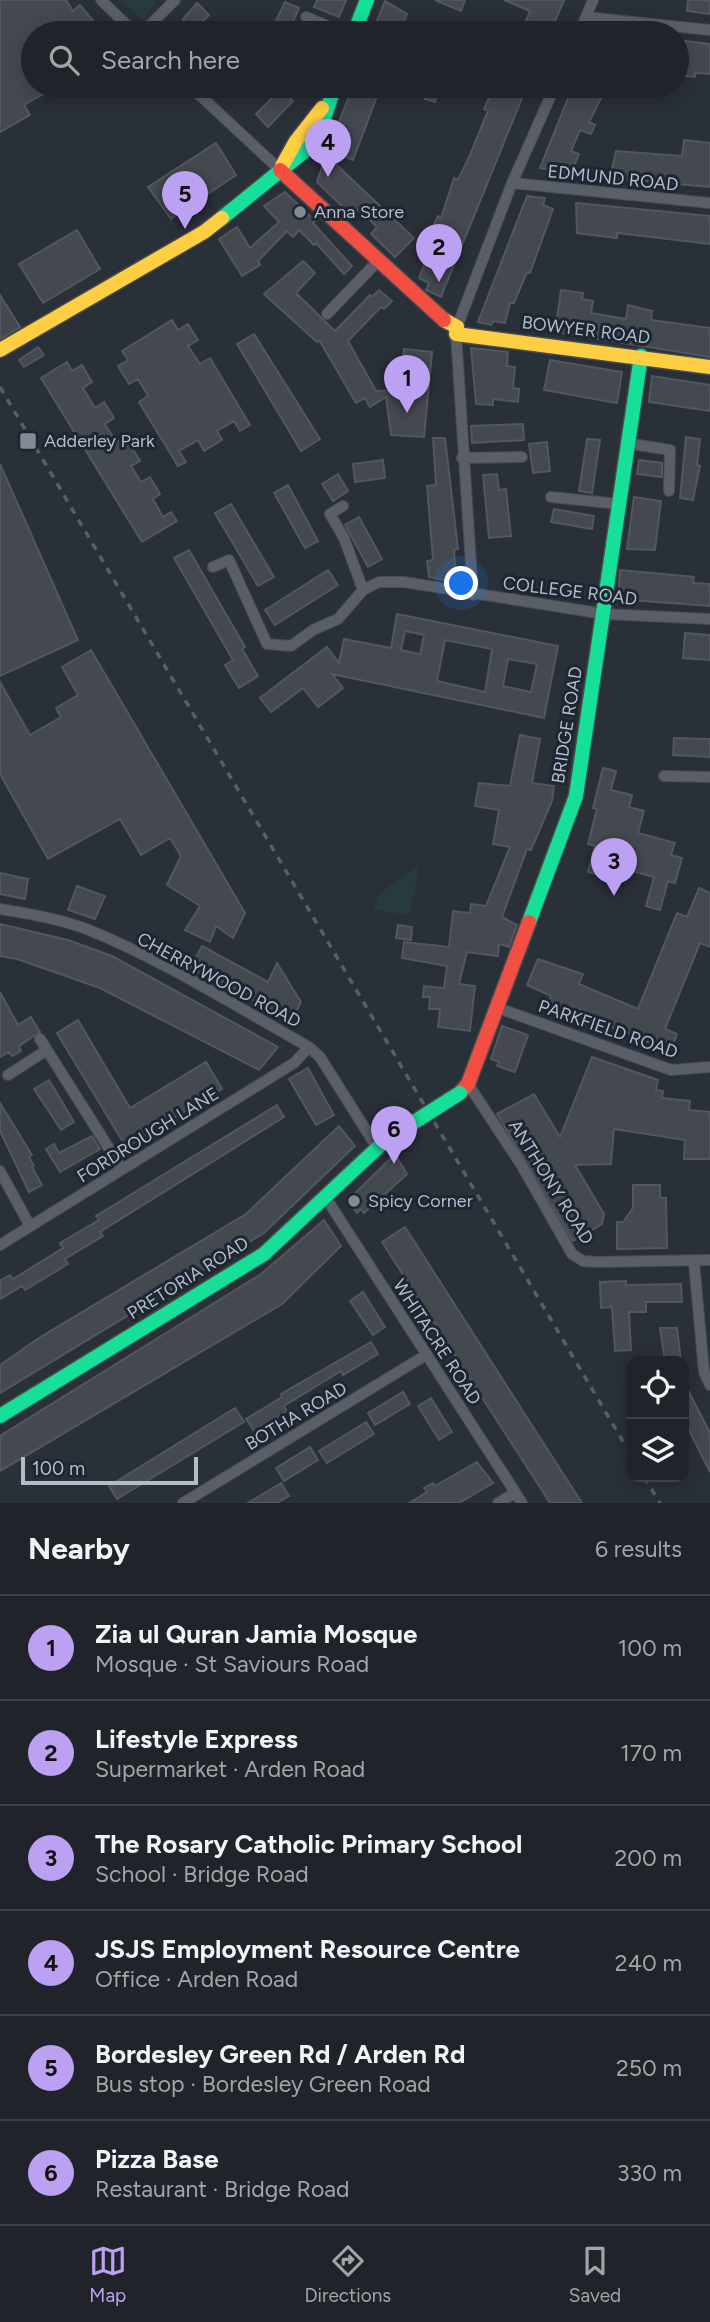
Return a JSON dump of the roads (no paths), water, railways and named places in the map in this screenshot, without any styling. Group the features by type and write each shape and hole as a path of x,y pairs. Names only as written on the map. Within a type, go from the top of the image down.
{"street":[{"path":"101,0 123,21"},
{"path":"154,21 175,0"},
{"path":"359,21 367,0"},
{"path":"585,21 593,0"},
{"path":"306,17 311,21"},
{"path":"586,18 617,21"},
{"path":"689,28 710,30"},
{"path":"203,98 377,262 457,330"},
{"path":"1,349 204,232 280,170 296,141 327,98"},
{"path":"473,595 462,458 457,330 512,183 550,98"},
{"name":"EDMUND ROAD","path":"512,183 710,204"},
{"path":"327,313 377,262"},
{"name":"BOWYER ROAD","path":"457,330 710,367"},
{"name":"BRIDGE ROAD","path":"464,1088 498,1008 576,796 604,614 625,443 641,356"},
{"path":"625,443 670,450 669,491"},
{"path":"462,458 522,457"},
{"path":"551,497 619,504"},
{"path":"213,567 229,560 267,644 291,646 313,630 338,619 363,590 344,538 330,514 343,506"},
{"name":"COLLEGE ROAD","path":"363,590 379,582 404,582 604,614 710,619"},
{"path":"664,776 710,777"},
{"name":"CHERRYWOOD ROAD","path":"0,909 88,929 309,1047 320,1057 381,1143"},
{"name":"PARKFIELD ROAD","path":"498,1008 671,1070 710,1067"},
{"path":"40,1039 122,1169"},
{"name":"FORDROUGH LANE","path":"0,1245 294,1063 309,1047"},
{"path":"8,1075 47,1050"},
{"path":"381,1143 464,1088"},
{"name":"ANTHONY ROAD","path":"464,1088 522,1166 572,1254 583,1261 598,1262 710,1260"},
{"name":"PRETORIA ROAD","path":"0,1416 264,1254 381,1143"},
{"path":"0,1171 30,1226"},
{"name":"WHITACRE ROAD","path":"326,1198 522,1503"},
{"path":"694,1262 704,1372 710,1385"},
{"name":"BOTHA ROAD","path":"183,1503 426,1355"},
{"path":"498,1503 515,1493"}],"railway":[{"path":"0,387 626,1447"},
{"path":"647,1482 660,1503"}],"place":[{"name":"JSJS Employment Resource Centre","path":"328,177"},
{"name":"Anna Store","path":"300,212"},
{"name":"Bordesley Green Rd / Arden Rd","path":"185,229"},
{"name":"Lifestyle Express","path":"439,282"},
{"name":"Zia ul Quran Jamia Mosque","path":"407,413"},
{"name":"Adderley Park","path":"28,441"},
{"name":"The Rosary Catholic Primary School","path":"614,896"},
{"name":"Pizza Base","path":"394,1164"},
{"name":"Spicy Corner","path":"354,1201"}]}
